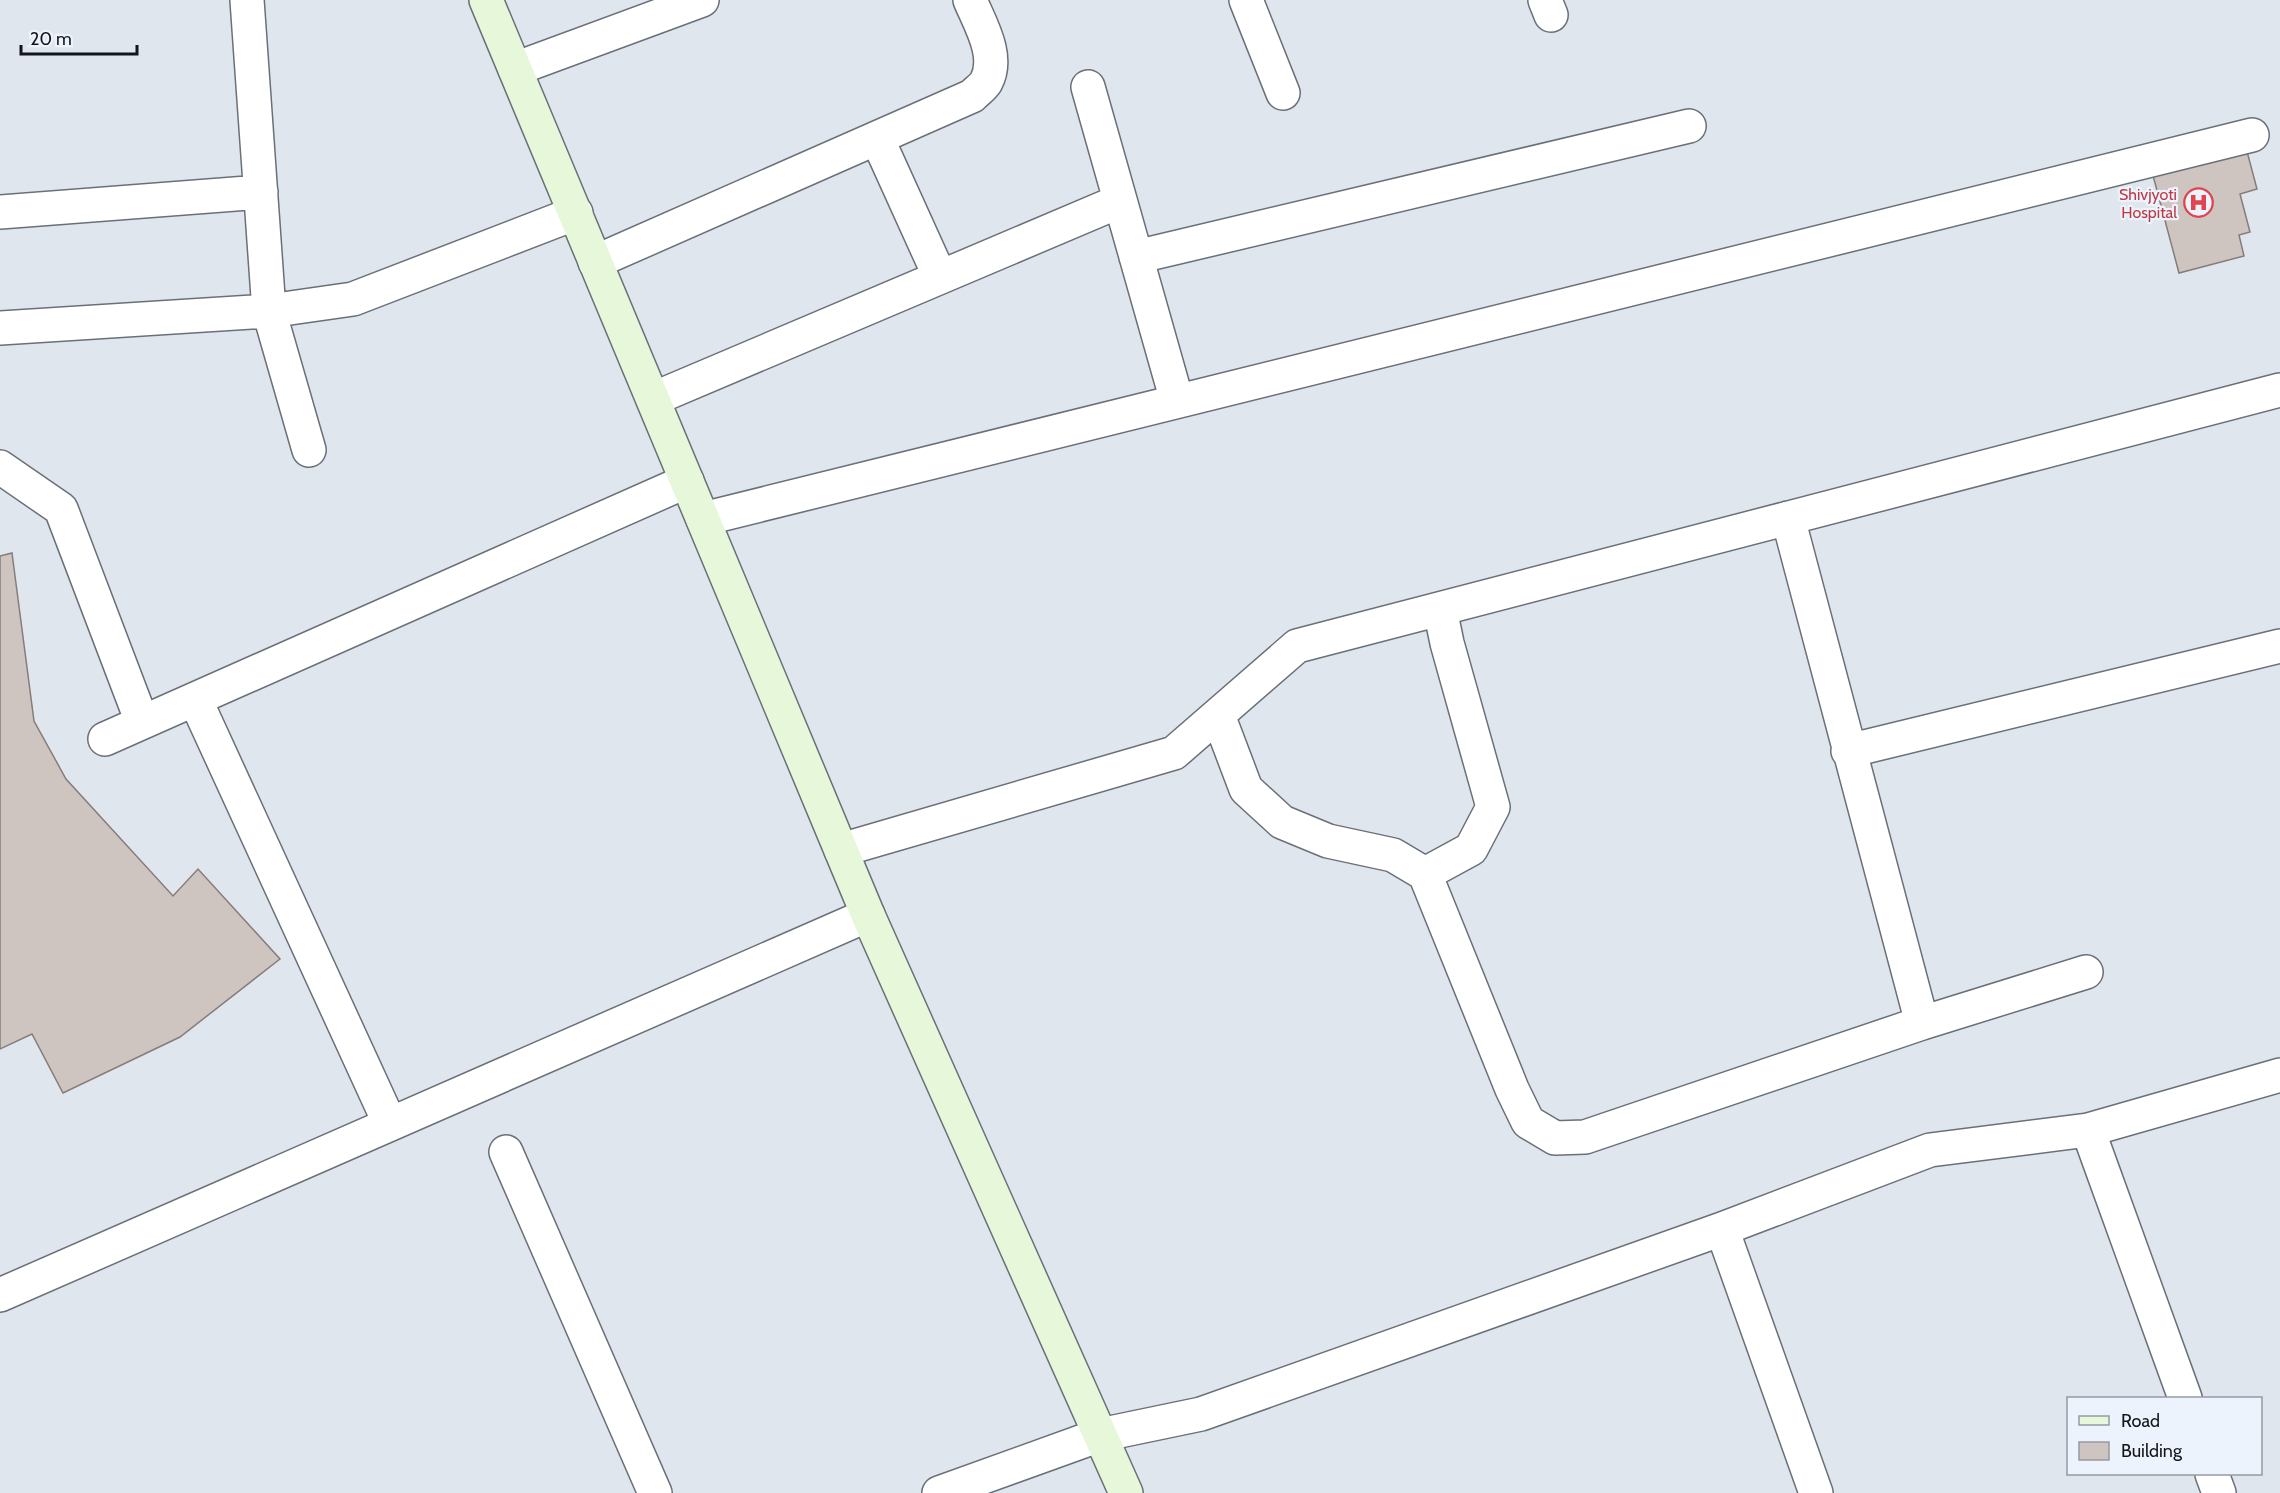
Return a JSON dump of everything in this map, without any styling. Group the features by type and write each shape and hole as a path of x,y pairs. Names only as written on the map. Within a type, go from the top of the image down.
{"street":[{"path":"247,0 269,311 309,450"},
{"path":"486,0 868,915 1126,1493"},
{"path":"515,69 702,0"},
{"path":"595,261 972,96 985,84 990,69 990,47 970,0"},
{"path":"1246,0 1283,93"},
{"path":"1088,87 1177,401"},
{"path":"1136,257 1689,126"},
{"path":"703,519 2252,135"},
{"path":"877,138 940,277"},
{"path":"0,212 261,192"},
{"path":"653,399 1120,201"},
{"path":"0,328 269,311 353,299 576,213"},
{"path":"841,850 1174,753 1297,646 2280,390"},
{"path":"0,467 61,509 142,722"},
{"path":"105,739 687,481"},
{"path":"1788,518 1922,1023"},
{"path":"1425,874 1471,849 1493,807 1447,643 1440,609"},
{"path":"1848,751 2280,646"},
{"path":"195,699 390,1124"},
{"path":"1218,715 1246,789 1282,822 1328,841 1393,855 1425,874 1512,1089 1528,1122 1555,1138 1585,1137 1922,1023 2085,972"},
{"path":"0,1295 868,915"},
{"path":"939,1493 1100,1435 1201,1414 1722,1229 1930,1150 2088,1130 2280,1075"},
{"path":"2088,1130 2185,1397"},
{"path":"506,1152 655,1493"},
{"path":"1722,1229 1816,1493"},
{"path":"2213,1475 2219,1493"}],"building":[{"path":"2245,144 2257,189 2240,194 2250,232 2239,235 2244,256 2179,273 2151,168"},
{"path":"12,553 34,721 66,779 173,896 198,869 280,959 180,1037 63,1093 32,1034 0,1049 0,556"}],"place":[{"name":"Shivjyoti Hospital","path":"2198,203"}]}
